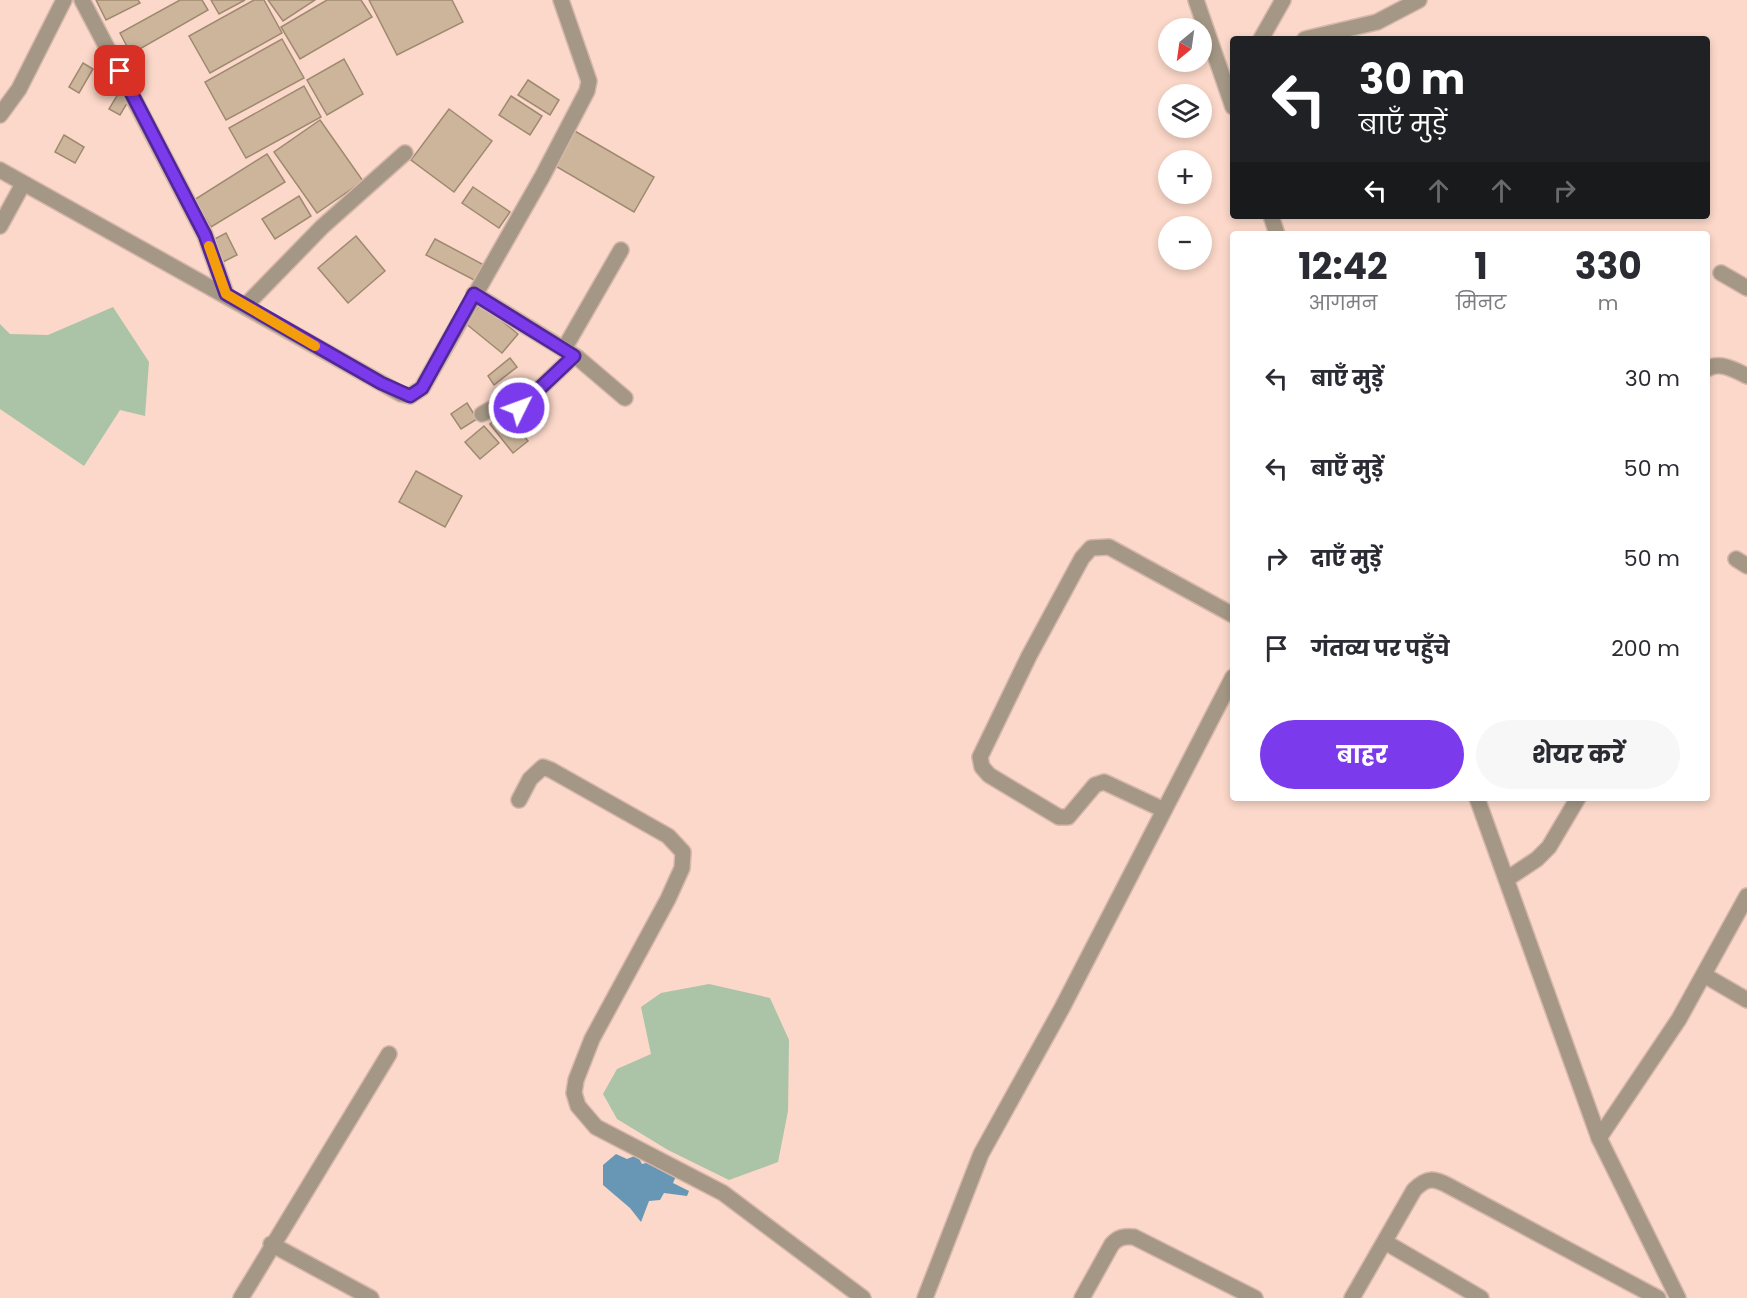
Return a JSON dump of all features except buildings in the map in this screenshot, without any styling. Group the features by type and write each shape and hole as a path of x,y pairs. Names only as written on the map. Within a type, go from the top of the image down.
{"street":[{"path":"0,115 19,89 64,0"},
{"path":"82,0 205,235 226,294"},
{"path":"0,170 246,305 391,388 410,396 422,388 542,177 587,91 589,81 561,0"},
{"path":"1196,0 1227,69 1230,88"},
{"path":"1263,36 1283,0"},
{"path":"1318,36 1377,22 1419,0"},
{"path":"246,305 322,227 405,153"},
{"path":"0,226 23,184"},
{"path":"482,414 500,404 519,408 569,352 621,250"},
{"path":"1721,273 1747,288"},
{"path":"474,294 569,352 625,398"},
{"path":"1710,367 1724,366 1747,376"},
{"path":"1164,810 1104,782 1095,785 1068,817 1059,817 989,775 982,767 980,757 1029,656 1082,558 1091,548 1109,547 1230,613"},
{"path":"925,1298 981,1154 1062,1008 1230,683"},
{"path":"519,800 537,770 543,767 668,836 683,852 682,868 673,890 592,1039 576,1080 574,1093 578,1106 596,1127 723,1192 863,1298"},
{"path":"1478,801 1599,1138 1678,1298"},
{"path":"1507,879 1537,859 1549,847 1576,801"},
{"path":"1599,1138 1679,1019 1747,896"},
{"path":"1704,975 1747,1000"},
{"path":"241,1298 271,1244 389,1054"},
{"path":"1352,1298 1414,1190 1427,1179 1436,1179 1658,1298"},
{"path":"1082,1298 1112,1244 1118,1238 1126,1236 1134,1237 1255,1298"},
{"path":"1385,1242 1480,1298"},
{"path":"271,1244 371,1298"}],"green space":[{"path":"113,307 149,362 145,416 120,410 84,466 0,409 0,324 10,334 48,335"},
{"path":"709,984 770,998 789,1040 788,1111 778,1162 729,1180 668,1150 617,1119 603,1094 617,1069 651,1054 641,1007 661,993"}],"water":[{"path":"616,1154 627,1159 637,1155 642,1164 650,1162 677,1174 673,1183 689,1191 687,1196 664,1193 660,1200 649,1201 641,1222 630,1208 603,1185 603,1165"}],"slow traffic":[{"path":"209,246 226,294 315,346"}],"route":[{"path":"120,71 205,235 226,294 381,383 401,394 410,396 417,394 422,388 474,294 574,356 519,408"}]}
